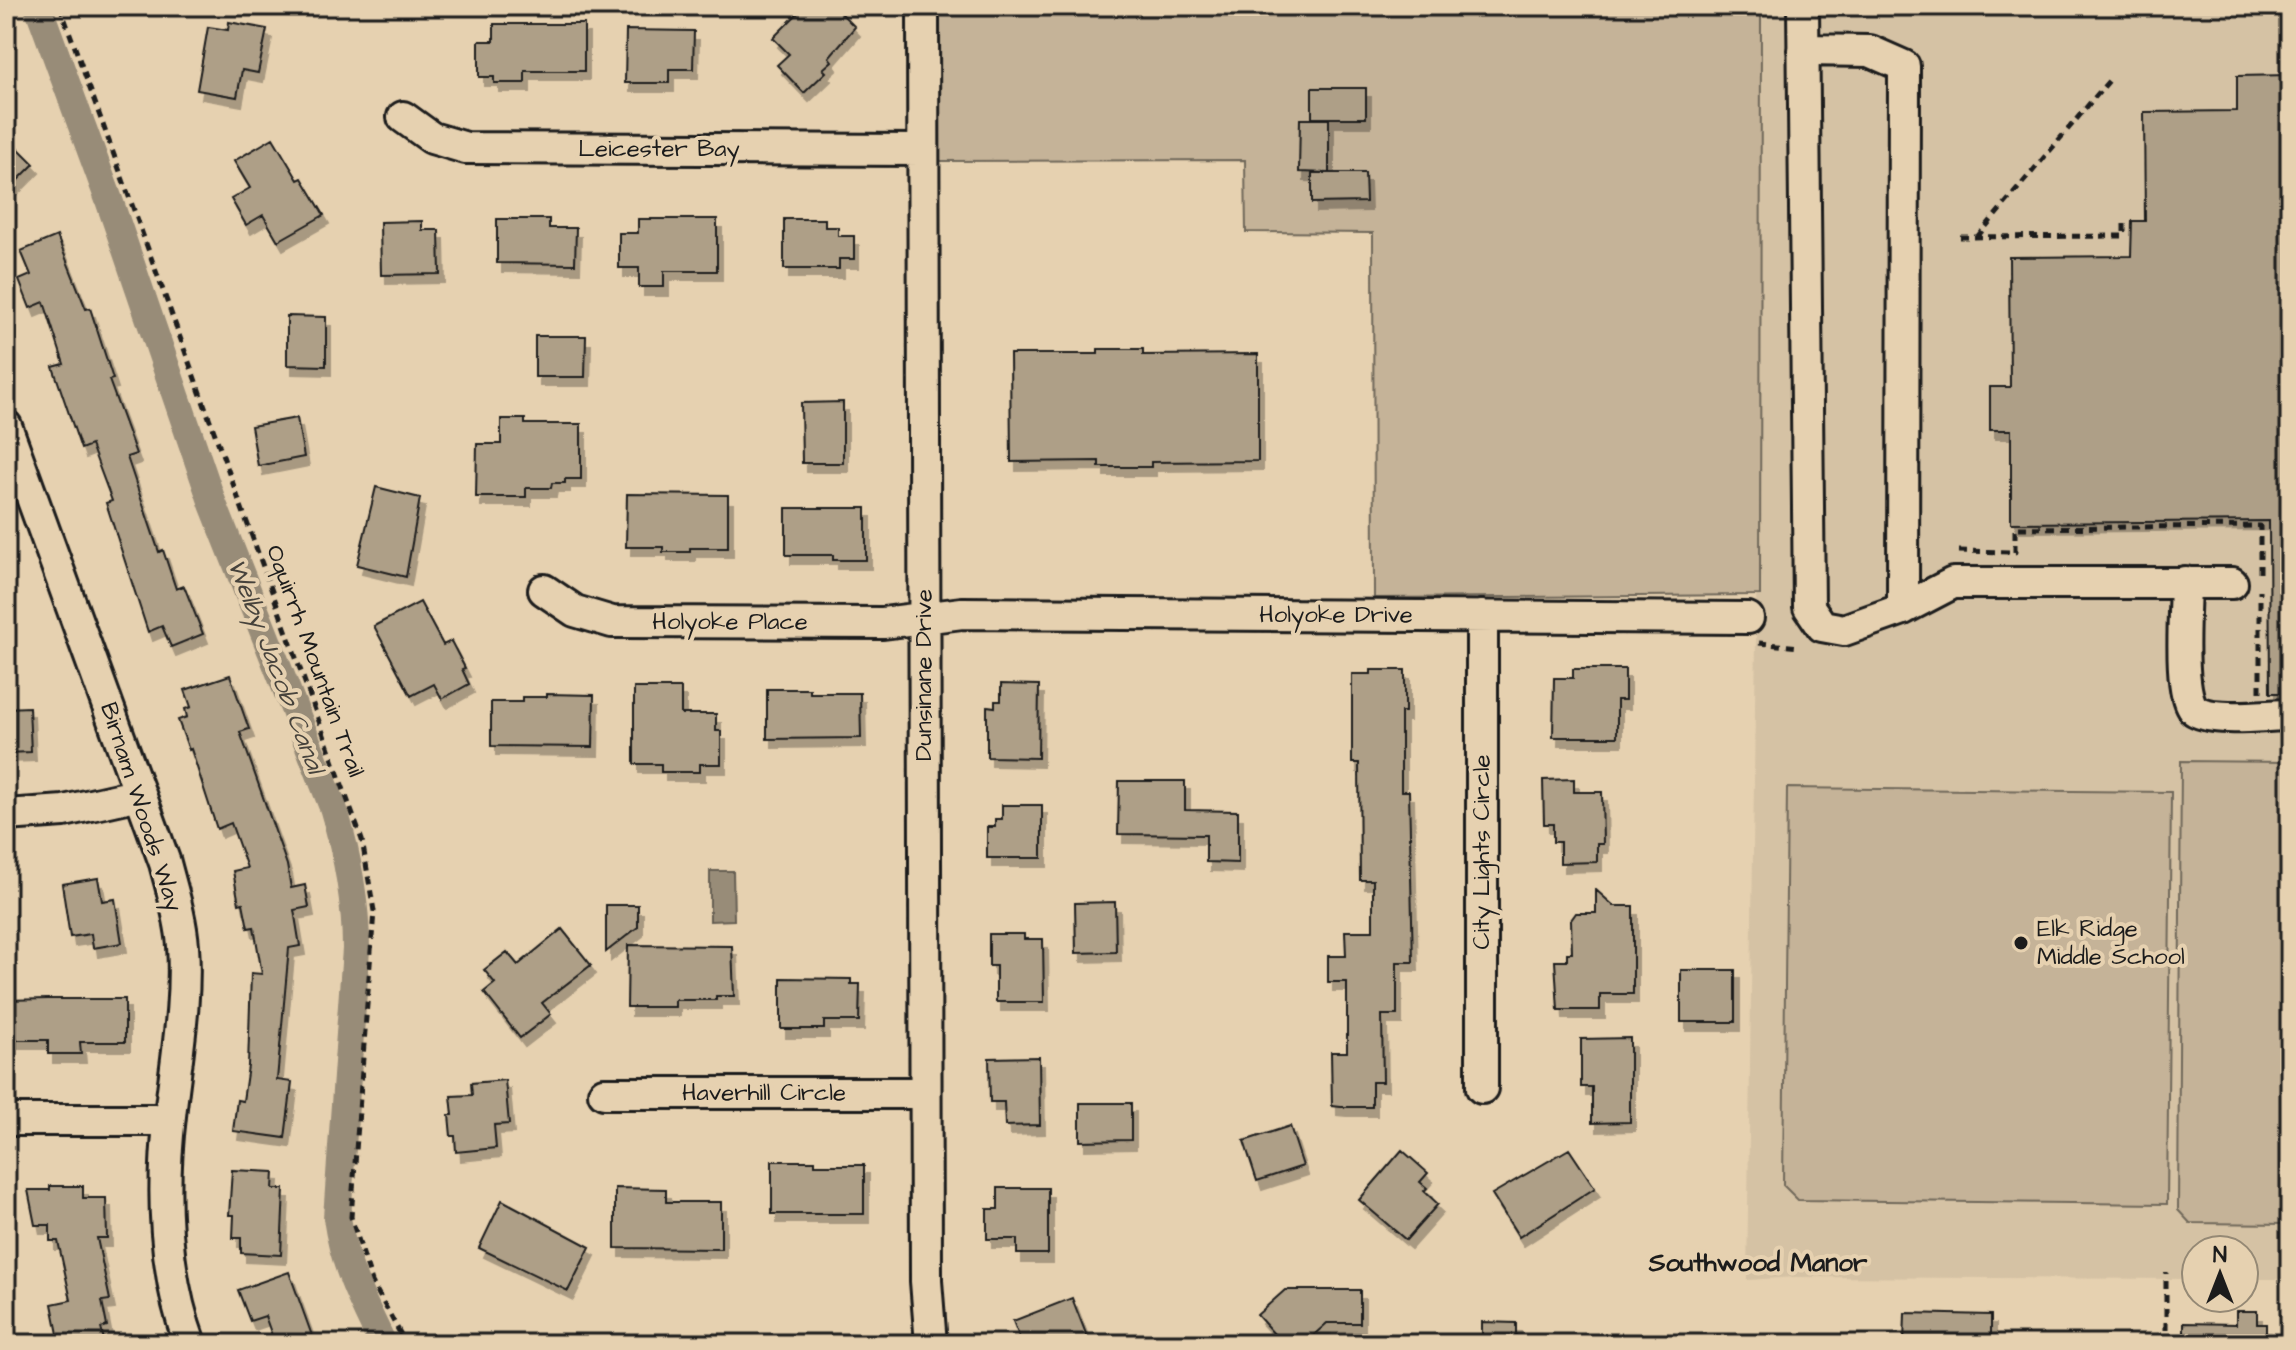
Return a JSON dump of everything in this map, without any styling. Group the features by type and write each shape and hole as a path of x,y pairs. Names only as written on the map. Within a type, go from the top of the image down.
{"street":[{"name":"Dunsinane Drive","path":"923,6 926,1281 931,1344"},
{"path":"1803,6 1809,607 1822,626 1844,630 1903,609 1953,583 2232,583"},
{"path":"1803,50 1870,51 1904,66 1903,609"},
{"name":"Leicester Bay","path":"403,117 432,138 466,148 923,150"},
{"name":"Birnam Woods Way","path":"6,426 18,497 140,794 165,863 183,944 181,1027 169,1120 167,1231 173,1280 190,1344"},
{"path":"2185,582 2185,682 2187,700 2193,709 2206,715 2290,715"},
{"name":"Holyoke Place","path":"544,590 575,611 612,622 883,623 924,617"},
{"name":"Holyoke Drive","path":"924,617 962,613 1482,616 1753,630"},
{"name":"City Lights Circle","path":"1482,616 1482,1088"},
{"path":"6,815 64,811 140,794"},
{"name":"Haverhill Circle","path":"604,1093 925,1093"},
{"path":"6,1120 169,1120"}],"path":[{"name":"Oquirrh Mountain Trail","path":"60,6 362,840 374,911 351,1217 372,1282 406,1344"},
{"path":"1977,237 2112,77"},
{"path":"1960,237 2124,236 2124,221"},
{"path":"1753,630 1799,647"},
{"path":"2166,1272 2166,1344"}],"shaded area":[{"path":"938,6 1761,6 1760,595 1374,598 1373,233 1246,232 1245,160 938,161"},
{"name":"Elk Ridge Middle School","path":"1760,6 2290,6 2290,1279 2260,1279 2260,1234 2180,1234 2180,1279 1795,1277 1747,1280 1756,636"},
{"path":"2181,761 2290,762 2290,1224 2190,1223 2178,1210"},
{"path":"1787,788 2171,792 2167,1204 1798,1200 1783,1185"},
{"path":"710,871 733,871 734,920 710,921"}],"building":[{"path":"805,6 834,6 855,27 829,57 832,61 823,69 826,72 804,93 777,65 789,54 773,38"},
{"path":"229,22 267,29 258,73 242,70 237,97 197,90 208,27 228,30"},
{"path":"494,24 584,24 584,71 525,71 525,83 494,83 494,77 479,77 479,41 494,41"},
{"path":"626,30 694,31 693,69 669,69 669,83 625,83"},
{"path":"2290,75 2290,693 2270,693 2269,521 2011,523 2011,430 1990,430 1990,387 2010,387 2009,257 2131,256 2132,221 2145,221 2144,112 2237,111 2237,76"},
{"path":"1312,88 1366,88 1366,118 1312,118"},
{"path":"1300,119 1329,119 1329,173 1299,172"},
{"path":"6,136 34,164 6,192"},
{"path":"273,138 324,215 278,241 263,215 246,225 231,199 250,188 234,161"},
{"path":"1312,173 1365,173 1366,202 1312,203"},
{"path":"497,219 549,219 549,228 576,228 575,264 497,263"},
{"path":"638,219 717,219 717,271 664,271 664,287 639,287 639,268 619,268 619,233 638,233"},
{"path":"784,219 825,219 825,227 838,227 838,236 854,236 854,259 839,259 839,269 784,269"},
{"path":"422,221 422,230 439,230 440,274 381,275 380,222"},
{"path":"57,236 86,309 90,308 113,379 109,380 136,454 127,457 159,552 163,550 176,589 184,586 203,634 171,647 162,626 148,632 106,503 112,501 91,445 81,449 53,367 64,364 44,302 30,308 19,280 31,275 21,251"},
{"path":"287,316 326,317 326,366 287,365"},
{"path":"535,336 586,336 585,377 535,377"},
{"path":"1098,349 1143,349 1143,355 1258,354 1258,461 1151,462 1151,467 1099,467 1099,461 1011,462 1010,354 1098,354"},
{"path":"843,402 843,463 802,463 801,403"},
{"path":"297,418 304,457 258,466 251,426"},
{"path":"501,419 525,419 525,424 581,424 581,479 565,479 565,483 552,483 551,488 526,488 526,497 476,497 477,444 501,444"},
{"path":"376,487 420,498 406,577 357,565"},
{"path":"627,494 728,495 728,548 663,552 663,547 626,547"},
{"path":"786,508 866,508 866,560 833,560 833,555 786,555"},
{"path":"420,602 443,645 451,641 465,668 462,669 469,684 442,699 434,684 411,696 374,626"},
{"path":"1573,669 1625,669 1625,700 1617,700 1617,737 1553,737 1554,678 1573,678"},
{"path":"1371,670 1405,670 1405,712 1401,712 1401,791 1409,791 1413,962 1397,962 1397,1015 1382,1015 1383,1082 1372,1082 1372,1107 1341,1107 1332,1106 1331,1052 1347,1052 1347,982 1328,982 1328,956 1346,956 1345,931 1373,931 1373,880 1360,880 1359,763 1352,763 1352,674 1371,674"},
{"path":"230,675 249,729 240,732 287,865 291,888 305,885 309,907 294,910 300,946 289,948 277,1080 292,1082 285,1138 233,1131 237,1100 243,1101 248,1066 251,973 262,974 254,927 248,928 243,903 239,904 233,871 247,868 231,823 217,829 191,749 178,720 187,717 185,709 191,707 185,690"},
{"path":"1001,684 1039,685 1038,758 987,757 987,706 995,707 995,701 1001,701"},
{"path":"634,688 681,688 681,714 716,714 716,731 721,731 721,764 700,764 700,772 661,772 661,764 634,764"},
{"path":"767,689 860,693 861,738 767,739"},
{"path":"547,694 594,695 593,747 491,746 491,702 522,702 522,697 547,697"},
{"path":"29,707 31,752 6,753 6,708"},
{"path":"1574,779 1574,792 1602,792 1603,844 1597,844 1597,862 1560,863 1560,842 1553,842 1553,824 1544,824 1543,780"},
{"path":"1119,781 1185,781 1185,810 1238,811 1238,863 1206,862 1206,835 1118,834"},
{"path":"1002,805 1042,805 1042,858 987,858 987,827 995,827 995,819 1002,819"},
{"path":"98,878 102,901 115,899 122,943 93,948 91,934 70,937 62,884"},
{"path":"1596,890 1614,906 1633,906 1633,994 1600,994 1600,1010 1558,1010 1555,961 1567,961 1567,953 1572,953 1571,920 1576,913 1596,913"},
{"path":"1115,902 1116,952 1076,953 1075,903"},
{"path":"606,905 638,905 638,927 606,952"},
{"path":"562,929 591,965 542,1003 551,1014 520,1038 484,992 495,983 484,970 507,952 518,965"},
{"path":"989,934 1024,934 1024,939 1043,939 1044,1002 996,1002 996,966 989,966"},
{"path":"628,945 732,946 734,996 716,996 716,1000 675,1000 675,1007 627,1007"},
{"path":"1681,970 1735,970 1735,1022 1681,1022"},
{"path":"781,978 851,979 851,984 860,984 859,1021 824,1021 824,1029 781,1029"},
{"path":"125,999 125,1042 80,1042 81,1054 48,1054 48,1040 6,1040 6,1000"},
{"path":"1630,1038 1630,1122 1592,1123 1592,1087 1581,1087 1581,1039"},
{"path":"1039,1057 1040,1125 1005,1126 1004,1102 990,1102 989,1058"},
{"path":"505,1080 509,1124 494,1125 496,1148 456,1152 449,1115 453,1115 451,1096 472,1095 471,1083"},
{"path":"1080,1103 1131,1103 1131,1140 1080,1141"},
{"path":"1290,1126 1303,1166 1257,1181 1244,1141"},
{"path":"1569,1149 1595,1188 1519,1237 1492,1194"},
{"path":"1402,1150 1428,1173 1420,1182 1427,1188 1424,1191 1438,1204 1406,1240 1359,1200"},
{"path":"772,1161 864,1165 864,1214 772,1214"},
{"path":"232,1170 274,1172 273,1189 284,1189 281,1255 241,1253 241,1238 233,1238 234,1215 229,1215"},
{"path":"50,1186 83,1186 83,1198 106,1198 107,1238 97,1238 110,1300 102,1301 107,1326 101,1328 105,1344 60,1344 52,1304 71,1300 58,1241 50,1241 50,1225 35,1225 28,1190 50,1190"},
{"path":"615,1188 666,1189 666,1202 721,1202 721,1249 615,1248"},
{"path":"998,1188 1048,1188 1048,1254 1017,1254 1017,1239 987,1239 987,1209 998,1209"},
{"path":"502,1200 590,1247 568,1291 479,1248"},
{"path":"289,1272 315,1344 275,1344 265,1316 250,1321 238,1290"},
{"path":"1285,1290 1360,1290 1360,1323 1327,1323 1304,1344 1283,1344 1257,1315"},
{"path":"1072,1298 1090,1344 1022,1344 1013,1321"},
{"path":"1905,1313 1991,1315 1991,1344 1904,1344"},
{"path":"2236,1314 2257,1314 2257,1324 2266,1324 2266,1344 2184,1344 2184,1323 2236,1324"},
{"path":"1482,1322 1516,1323 1516,1344 1482,1344"}],"waterway":[{"name":"Welby Jacob Canal","path":"38,6 109,200 213,504 333,807 350,877 356,931 337,1218 349,1268 383,1344"}],"place":[{"name":"Elk Ridge Middle School","path":"2021,943"}],"district":[{"name":"Southwood Manor","path":"1758,1263"}]}
